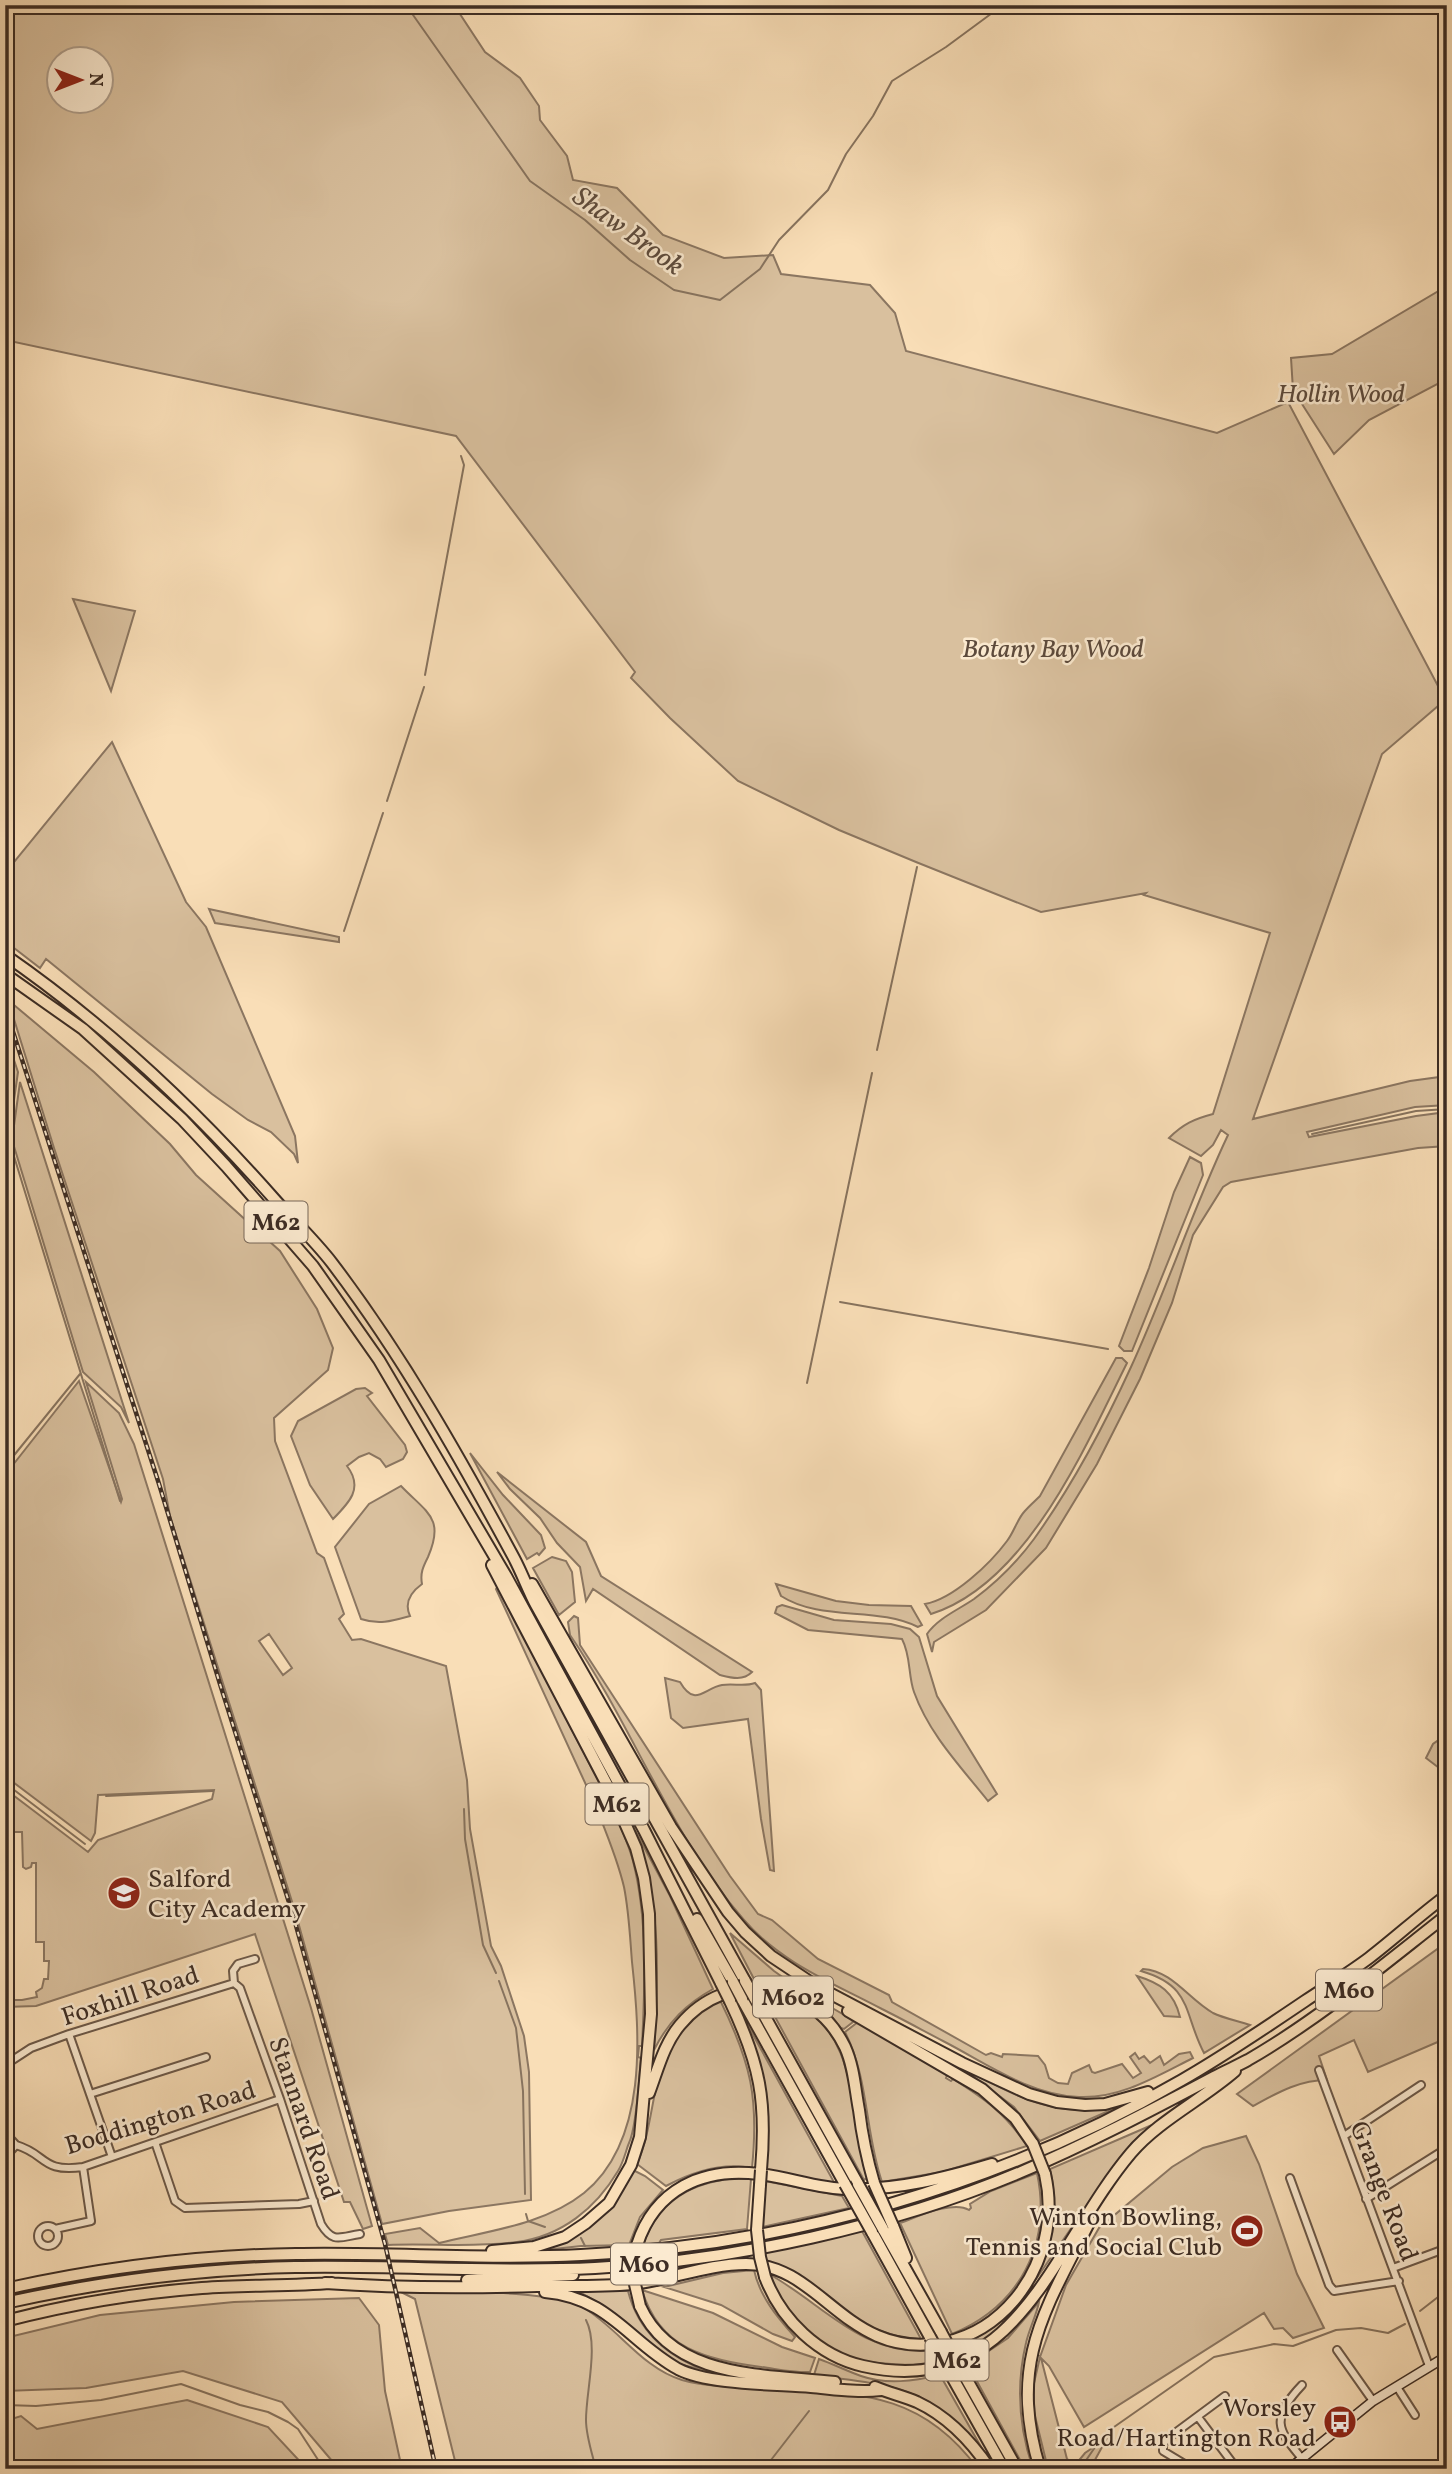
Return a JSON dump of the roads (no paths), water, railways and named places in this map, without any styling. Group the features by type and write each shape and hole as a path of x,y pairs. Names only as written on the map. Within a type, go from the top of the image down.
{"highway":[{"name":"M62","path":"5,955 90,1019 190,1108 231,1149 329,1259 393,1349 516,1561 546,1606 666,1817 718,1898 758,1945 816,1986"},
{"name":"M62","path":"5,974 83,1029 182,1119 226,1166 304,1256 379,1360 461,1497 644,1830 730,2001 756,2064 764,2117 757,2230 760,2257 765,2277 775,2298 792,2322 817,2345 834,2355 855,2364 886,2371 936,2368 985,2348 1012,2325 1107,2187"},
{"name":"M62","path":"478,1530 498,1578 613,1796 629,1829 641,1864 649,1914 652,1974 645,2105"},
{"name":"M62","path":"516,1561 533,1600 642,1795"},
{"name":"M602","path":"642,1795 745,1981 748,1998 845,2185 882,2229 933,2318 935,2335"},
{"name":"M60","path":"325,2283 497,2287 629,2284 726,2266 759,2265 792,2277 851,2322 882,2338 920,2345 955,2340 978,2331 996,2319 1030,2278 1041,2254 1047,2228 1048,2200 1045,2174 1033,2144 1015,2118 982,2090 911,2046 803,1986 767,1961 718,1909 642,1795"},
{"name":"M602","path":"644,1830 733,1982 748,1998 858,2184 935,2335 1017,2469"},
{"name":"M60","path":"5,2289 113,2270 250,2256 294,2254 497,2258 598,2255 753,2236 813,2224 942,2188 1011,2164 1051,2147 1181,2081 1368,1958 1447,1895"},
{"name":"M60","path":"1107,2187 1130,2154 1146,2137 1210,2092 1248,2060 1343,1995 1447,1915"},
{"name":"M60","path":"816,1986 1004,2084 1057,2102 1095,2105 1129,2099 1169,2084 1217,2059"},
{"name":"M602","path":"645,2105 668,2044 678,2027 699,2007 745,1987 784,1993 809,2006 824,2018 845,2048 853,2074 864,2147 882,2229"},
{"name":"M60","path":"5,2303 103,2284 251,2269 374,2267 497,2270 621,2266 714,2256 775,2245 945,2200 1023,2172 1105,2134 1248,2060"},
{"name":"M60","path":"455,2256 534,2247 565,2236 597,2215 609,2203 631,2165 640,2137 645,2105"},
{"name":"M60","path":"881,2390 873,2386 739,2371 698,2361 679,2352 664,2340 640,2306 634,2280 637,2245 646,2222 662,2202 685,2185 712,2175 732,2172 758,2174 835,2189 872,2188 908,2185 941,2178 1051,2147"},
{"path":"1040,2469 1027,2405 1028,2375 1034,2342 1048,2302 1107,2187"},
{"name":"M60","path":"5,2320 74,2305 167,2291 252,2285 551,2277 603,2271 621,2266"},
{"name":"M60","path":"497,2287 557,2293 589,2303 610,2315 670,2364 697,2375 807,2387 881,2390"},
{"name":"M602","path":"957,2373 1004,2469"},
{"path":"881,2390 937,2413 964,2437 990,2469"}],"main road":[{"path":"1289,2469 1373,2401 1447,2356"}],"street":[{"name":"Foxhill Road","path":"5,2065 31,2048 69,2034 234,1983 233,1971 238,1964 256,1959"},
{"name":"Stannard Road","path":"234,1983 240,1988 321,2224 327,2235 337,2238 360,2234"},
{"path":"69,2034 112,2157"},
{"path":"90,2094 206,2057"},
{"name":"Grange Road","path":"1318,2070 1429,2366"},
{"path":"1343,2136 1420,2085"},
{"name":"Boddington Road","path":"5,2133 16,2145 51,2166 64,2170 83,2167 280,2099"},
{"path":"155,2142 176,2201 184,2208 299,2204 314,2201"},
{"path":"5,2157 16,2145"},
{"path":"1366,2199 1447,2148"},
{"path":"55,2229 91,2221 83,2167"},
{"path":"1290,2178 1329,2285 1334,2291 1399,2281"},
{"path":"1393,2268 1447,2248"},
{"path":"1336,2350 1373,2401"},
{"path":"1302,2385 1281,2414 1279,2424 1310,2469"},
{"path":"1396,2387 1415,2415"},
{"path":"1192,2469 1163,2451 1163,2444 1171,2435 1225,2396"},
{"path":"1198,2417 1237,2469"},
{"path":"1215,2469 1231,2461"},
{"path":"1407,2469 1438,2469"}],"waterway":[{"name":"Shaw Brook","path":"406,5 530,181 585,220 630,260 674,290 720,300 760,269 779,240 828,190 846,154 873,116 892,81 946,47 1003,5"},
{"path":"425,675 464,465 461,456"},
{"path":"387,801 424,687"},
{"path":"344,931 383,813"},
{"path":"877,1050 917,867"},
{"path":"807,1383 872,1073"},
{"path":"1312,1134 1416,1111 1447,1109"},
{"path":"5,1127 120,1501"},
{"path":"5,1154 11,1147"},
{"path":"840,1302 1108,1349"},
{"path":"11,1459 80,1374"},
{"path":"5,1783 85,1844"},
{"path":"106,1796 213,1791"},
{"path":"464,1809 465,1839 483,1945 496,1973"},
{"path":"499,1981 516,2028 523,2091 525,2194"},
{"path":"526,2214 528,2221 545,2227"},
{"path":"581,2238 585,2246"},
{"path":"1420,2311 1447,2290"},
{"path":"586,2320 590,2330 592,2355 586,2426 596,2469"},
{"path":"1080,2469 1100,2440 1114,2427 1214,2357 1274,2344 1293,2346 1336,2330 1361,2328 1388,2333 1405,2324"},
{"path":"5,2405 36,2406 101,2400 181,2384 268,2412 288,2422 298,2429 324,2469"},
{"path":"764,2469 809,2411"}],"railway":[{"path":"5,1007 159,1484 293,1915 385,2244 436,2469"}],"place":[{"name":"Salford City Academy","path":"124,1893"},
{"name":"Winton Bowling, Tennis and Social Club","path":"1247,2231"},
{"name":"Worsley Road/Hartington Road","path":"1340,2422"}],"park label":[{"name":"Hollin Wood","path":"1341,393"},
{"name":"Botany Bay Wood","path":"1053,648"}]}
